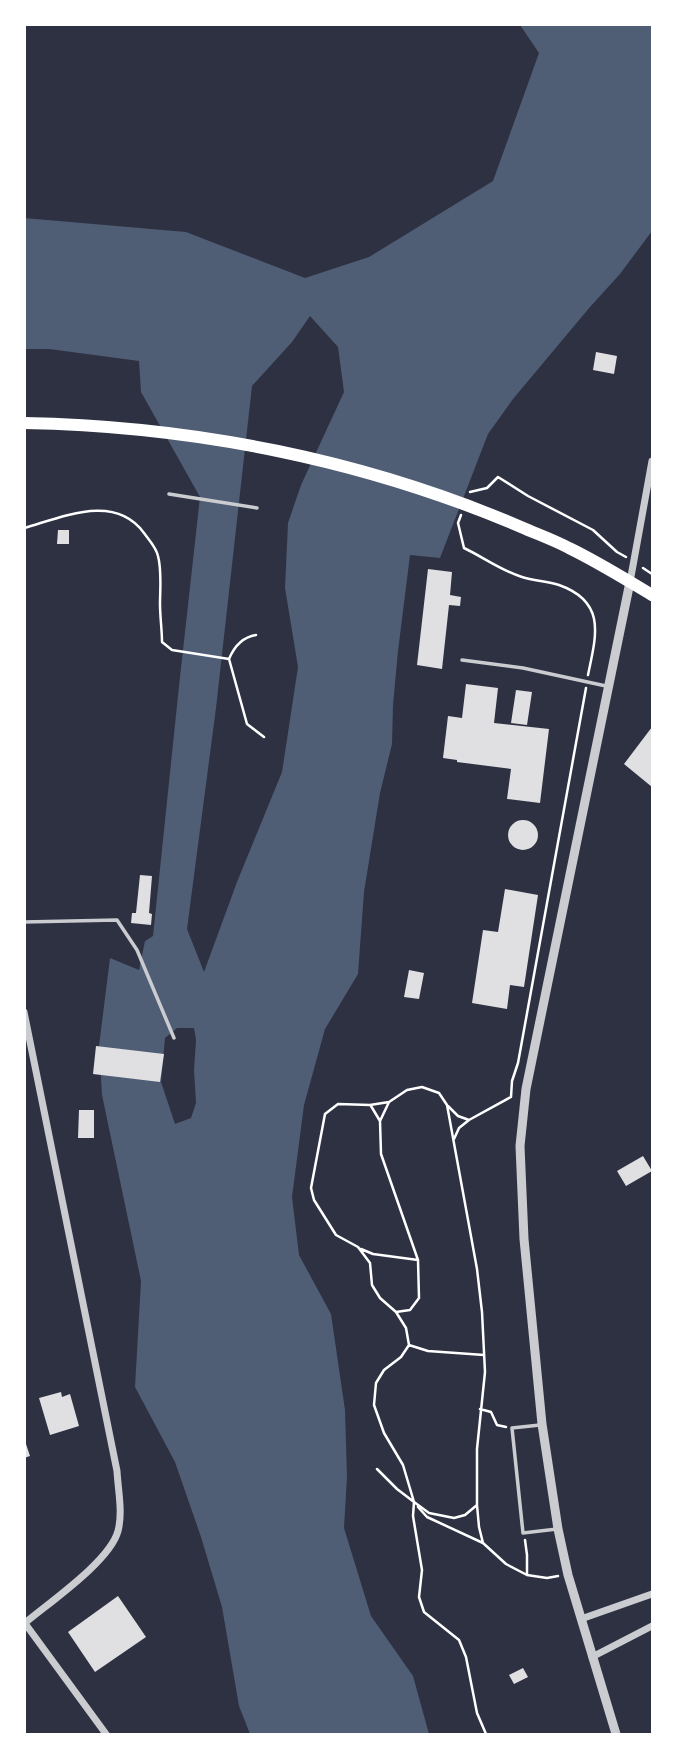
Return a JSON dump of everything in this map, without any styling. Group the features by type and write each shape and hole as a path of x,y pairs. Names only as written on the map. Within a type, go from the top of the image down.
{"main road":[{"path":"24,424 121,428 183,435 250,445 316,460 440,496 492,515 569,548 653,596"}],"street":[{"path":"616,1734 568,1574 558,1529 542,1424 524,1239 520,1146 526,1089 653,461"},
{"path":"24,1012 117,1471 120,1512 117,1533 104,1555 25,1623 106,1734"},
{"path":"581,1619 653,1594"},
{"path":"592,1657 653,1626"}],"lane":[{"path":"169,494 257,508"},
{"path":"462,660 523,668 608,686"},
{"path":"24,922 117,920 136,950 174,1038"},
{"path":"542,1424 512,1428 523,1533 558,1529"}],"path":[{"path":"498,477 593,530 617,552 653,573"},
{"path":"24,528 98,509 117,512 140,527 158,552 162,642 172,650 229,659"},
{"path":"464,548 519,576 558,585 578,595 592,610 596,633 511,1097"},
{"path":"256,635 248,636 234,649 229,659 247,724 264,737"},
{"path":"418,1260 373,1254 336,1235 313,1200 311,1188 325,1114 338,1104 370,1105 389,1102 407,1090 422,1087 439,1093 458,1116 469,1120"},
{"path":"454,1140 460,1128 469,1120 526,1089"},
{"path":"389,1102 380,1121 381,1154 418,1260 419,1298 410,1310 396,1312"},
{"path":"370,1105 380,1121"},
{"path":"447,1105 477,1269 482,1312 485,1372 477,1449 477,1505 483,1543"},
{"path":"358,1247 370,1263 372,1285 406,1328 409,1345 401,1357 384,1370 376,1383 374,1405 384,1433 403,1465 414,1502 413,1516 422,1570 419,1597 424,1612 459,1640 466,1657 477,1713 486,1734"},
{"path":"409,1345 428,1351 484,1355"},
{"path":"480,1409 491,1412 497,1425 512,1428"},
{"path":"377,1469 397,1489 429,1513 454,1518 465,1515 477,1505"},
{"path":"414,1502 427,1517 483,1543 506,1564 527,1575 547,1578 568,1574"},
{"path":"523,1533 527,1575"}],"water":[{"path":"520,25 652,25 652,231 620,274 513,399 488,434 440,558 410,555 398,651 392,744 380,793 364,892 358,974 325,1029 304,1105 292,1197 299,1255 331,1314 345,1410 347,1477 344,1528 371,1616 413,1676 429,1734 250,1734 239,1706 222,1607 201,1537 175,1462 135,1387 141,1281 102,1095 99,1046 110,958 139,970 145,941 153,936 200,497 141,392 139,361 49,349 25,349 24,218 186,232 305,278 369,257 493,181 539,53","holes":["310,316 338,347 344,392 301,485 288,523 285,588 298,667 282,772 204,972 187,929 216,708 252,386 292,342","177,1028 194,1028 196,1103 191,1118 175,1124 161,1082 165,1038"]}],"building":[{"path":"596,352 617,356 614,374 593,370"},
{"path":"58,530 69,530 69,544 57,544"},
{"path":"428,569 452,572 450,595 461,597 460,606 449,605 442,669 417,665"},
{"path":"466,684 498,688 494,723 549,729 540,803 507,799 511,769 443,758 448,716 462,718"},
{"path":"516,690 532,692 527,725 511,723"},
{"path":"652,727 652,787 624,764"},
{"path":"523,820 529,821 537,829 537,841 529,849 523,850 517,849 509,841 508,835 509,829 517,821"},
{"path":"140,875 152,876 149,913 152,914 151,925 131,923 132,913 136,913"},
{"path":"505,889 538,895 524,987 510,985 507,1009 472,1003 483,930 498,932"},
{"path":"409,970 424,973 419,999 404,997"},
{"path":"96,1046 164,1054 160,1082 93,1074"},
{"path":"79,1110 94,1110 94,1138 78,1138"},
{"path":"643,1156 652,1171 626,1186 617,1171"},
{"path":"61,1392 62,1397 70,1394 79,1426 50,1435 39,1398"},
{"path":"24,1438 30,1456 24,1458"},
{"path":"118,1596 146,1637 95,1672 68,1632"},
{"path":"523,1668 528,1677 514,1684 509,1675"}]}
